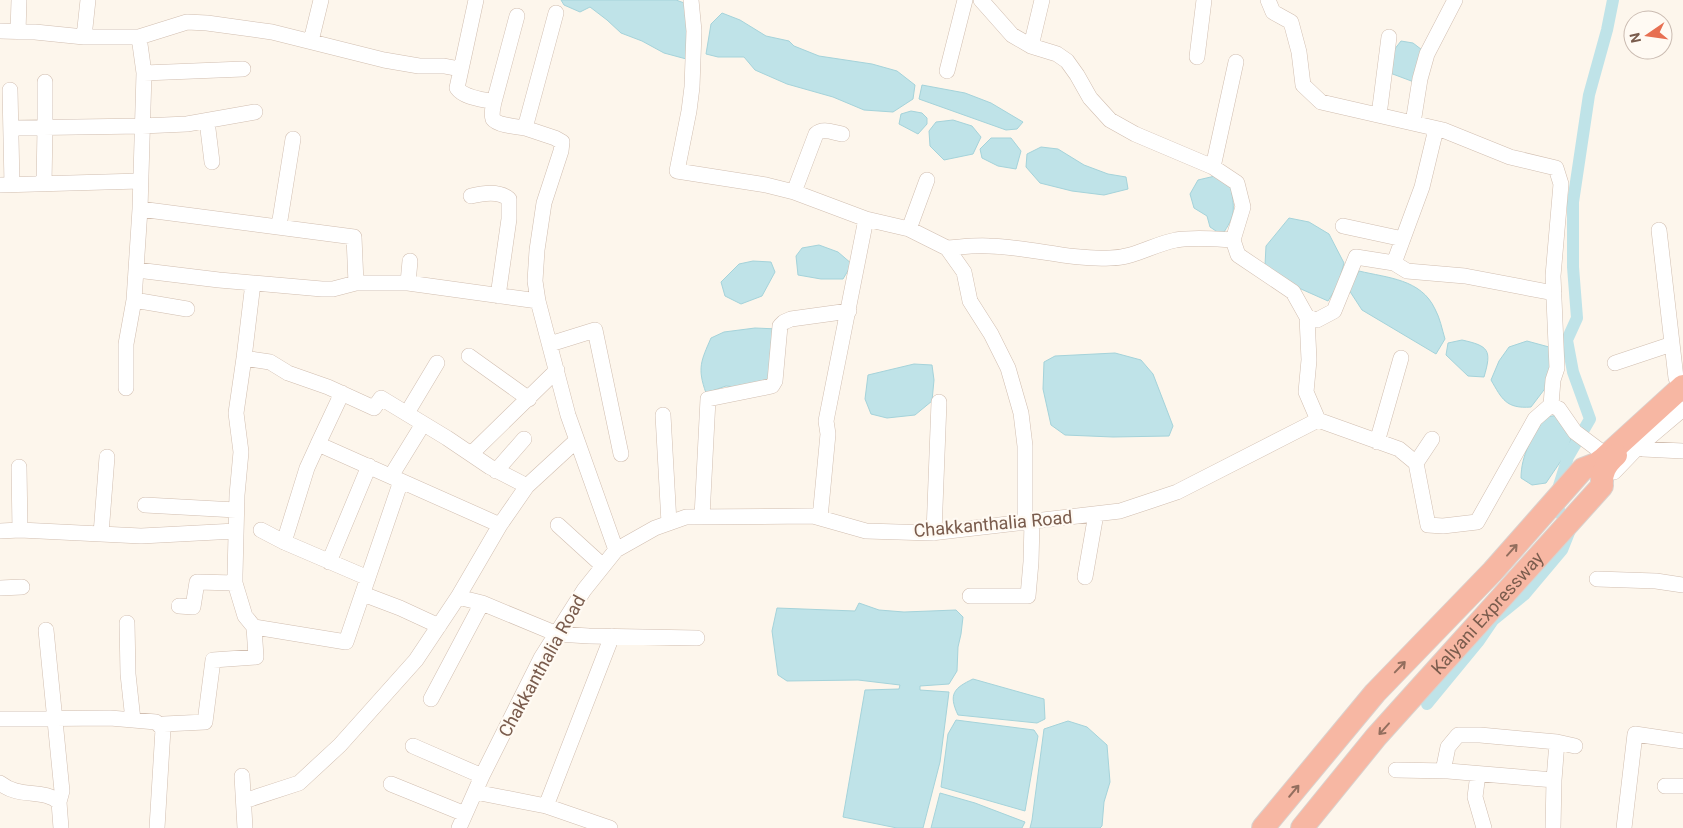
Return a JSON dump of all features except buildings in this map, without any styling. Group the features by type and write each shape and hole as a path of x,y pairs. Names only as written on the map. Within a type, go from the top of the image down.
{"highway":[{"path":"1263,828 1375,693 1493,571 1582,469 1596,464 1681,382"},
{"path":"1602,486 1604,456"},
{"name":"Kalyani Expressway","path":"1302,828 1376,737 1602,486"}],"street":[{"path":"18,32 19,0"},
{"path":"84,37 88,0"},
{"path":"311,41 321,0"},
{"path":"476,0 456,85 458,91 465,95 494,102"},
{"path":"691,0 694,31 692,87 690,111 677,171 766,185 794,192 866,219 909,229 948,248 989,246 1086,258 1113,258 1133,254 1177,240 1204,238 1233,240"},
{"path":"948,71 964,0"},
{"path":"981,0 1012,34 1031,46 1057,54 1067,61 1090,98 1110,120 1135,134 1213,167 1237,183 1243,207 1233,240 1238,255 1293,292 1306,317 1309,360 1306,392 1318,420 1399,449 1416,463 1428,525 1443,526 1476,522 1535,419 1551,405 1557,368 1553,276 1561,184 1556,168 1510,157 1436,129 1321,102 1303,85 1299,52 1292,22 1273,12 1268,0"},
{"path":"1031,46 1042,0"},
{"path":"1197,57 1204,0"},
{"path":"1413,123 1420,79 1427,54 1455,0"},
{"path":"526,128 556,13"},
{"path":"517,16 492,114 497,123 526,128 562,142 561,151 544,203 535,281 538,301 568,415 616,550"},
{"path":"0,31 84,37 139,37 187,22 207,23 272,32 384,60 419,66 444,66 460,69"},
{"path":"126,388 126,344 134,300 140,209 144,73 139,37"},
{"path":"1380,115 1389,38"},
{"path":"1213,167 1236,62"},
{"path":"144,73 243,69"},
{"path":"44,184 45,82"},
{"path":"10,90 11,128 6,185 140,181"},
{"path":"11,128 187,124 255,112"},
{"path":"207,121 212,162"},
{"path":"1394,263 1422,187 1436,129"},
{"path":"794,192 816,134 823,130 842,134"},
{"path":"279,226 293,139"},
{"path":"909,229 928,180"},
{"path":"471,196 486,193 506,196 509,199 507,235 498,296"},
{"path":"140,209 354,237 356,283"},
{"path":"820,518 828,434 826,421 866,219"},
{"path":"1343,226 1403,239"},
{"path":"1659,230 1672,344 1681,382"},
{"path":"948,248 964,272 970,301 1008,368 1021,413 1025,446 1031,562 1028,596 970,596"},
{"path":"1306,317 1317,320 1334,311 1356,257 1394,263 1407,271 1465,276 1554,293"},
{"path":"408,283 410,262"},
{"path":"137,270 322,289 333,289 356,283 408,283 538,301"},
{"path":"160,726 164,724 205,722 213,660 256,657 254,627 245,616 235,583 236,510 241,452 236,413 253,283"},
{"path":"134,300 187,309"},
{"path":"702,517 708,399 772,386 776,381 780,326 784,322 791,319 849,311"},
{"path":"550,344 595,330 621,454"},
{"path":"1615,363 1672,344"},
{"path":"469,356 529,399"},
{"path":"244,358 270,362 288,373 342,393 374,408 381,398 496,470 527,486"},
{"path":"1377,442 1401,358"},
{"path":"407,413 436,363"},
{"path":"470,454 557,370"},
{"path":"284,542 307,468 342,393"},
{"path":"934,533 939,402"},
{"path":"1551,405 1560,409 1579,436 1604,456"},
{"name":"Kalyani Expressway","path":"1602,486 1638,447 1683,409"},
{"path":"663,416 669,523"},
{"name":"Chakkanthalia Road","path":"464,824 482,776 541,658 584,590 616,550 655,528 686,517 813,516 866,530 934,533 1120,512 1177,492 1318,420"},
{"path":"254,627 346,642 368,578 396,479 423,424"},
{"path":"496,470 524,439"},
{"path":"1416,463 1432,439"},
{"path":"244,801 300,783 340,745 388,694 416,660 439,626 500,525 527,486 576,440"},
{"path":"318,444 500,525"},
{"path":"1638,447 1683,452"},
{"path":"101,534 107,456"},
{"path":"329,562 369,466"},
{"path":"19,467 20,530"},
{"path":"145,505 236,510"},
{"path":"1085,577 1096,514"},
{"path":"558,525 603,566"},
{"path":"0,531 20,530 141,536 236,530"},
{"path":"261,530 284,542 368,578"},
{"path":"1597,579 1656,581 1683,585"},
{"path":"179,606 193,607 197,582 235,583"},
{"path":"0,588 22,587"},
{"path":"363,594 439,626"},
{"path":"458,597 482,603 557,634 697,638"},
{"path":"431,699 482,603"},
{"path":"126,623 132,720"},
{"path":"46,630 62,791 59,802 61,828"},
{"path":"546,806 612,636"},
{"path":"0,719 110,718 156,722 163,729 157,828"},
{"path":"1624,828 1634,734 1683,742"},
{"path":"1443,771 1448,747 1458,735 1480,735 1557,742 1575,746"},
{"path":"1553,828 1557,742"},
{"path":"413,746 482,776"},
{"path":"1396,770 1443,771 1554,780"},
{"path":"1478,774 1475,797 1484,828"},
{"path":"242,776 245,828"},
{"path":"0,784 8,790 51,796 59,802"},
{"path":"391,784 464,824"},
{"path":"1664,786 1683,786"},
{"path":"475,792 546,806 610,828"}],"water":[{"path":"561,0 676,0 687,4 690,60 664,53 642,41 621,33 590,7 580,12 564,5"},
{"path":"722,13 740,20 766,36 789,41 794,46 819,56 872,64 897,71 915,85 913,99 893,112 864,110 833,97 787,84 755,70 744,57 718,57 706,54 711,24"},
{"path":"1401,41 1413,43 1426,53 1414,82 1390,73 1390,55"},
{"path":"922,85 965,93 991,103 1023,122 1017,129 1006,130 919,99"},
{"path":"911,111 922,113 927,118 927,124 918,134 899,124 901,114"},
{"path":"953,120 972,126 981,137 973,154 944,160 930,146 929,131 936,122"},
{"path":"991,138 1011,138 1021,151 1016,169 998,166 982,158 980,149"},
{"path":"1041,147 1058,149 1084,165 1108,174 1126,177 1128,189 1104,195 1072,191 1040,183 1026,167 1027,154"},
{"path":"1215,176 1231,188 1233,202 1232,218 1222,235 1210,227 1207,216 1194,208 1190,194 1198,180"},
{"path":"1289,218 1309,222 1329,234 1344,263 1338,285 1328,301 1292,285 1265,265 1266,246"},
{"path":"819,245 838,252 852,264 843,279 821,279 798,275 796,256 802,248"},
{"path":"753,261 771,262 775,272 762,296 741,304 725,296 721,282 739,264"},
{"path":"1359,271 1403,281 1421,291 1429,299 1438,316 1445,339 1436,354 1362,310 1349,290"},
{"path":"755,328 778,329 781,340 766,384 745,388 726,386 706,393 701,365 711,338 724,332"},
{"path":"1462,340 1483,347 1486,351 1488,361 1484,377 1468,376 1446,355 1448,343"},
{"path":"1527,341 1549,347 1551,363 1547,386 1531,407 1523,407 1506,401 1498,393 1491,380 1499,361 1509,347"},
{"path":"1115,353 1141,360 1153,374 1173,426 1169,436 1113,437 1065,435 1051,425 1043,389 1044,362 1055,356"},
{"path":"914,364 932,365 934,380 932,401 915,415 887,418 871,414 865,399 868,375"},
{"path":"1559,415 1573,433 1567,452 1546,483 1532,485 1521,478 1525,454 1532,438 1546,417"},
{"path":"859,603 879,610 904,612 956,610 963,617 958,647 957,671 949,684 920,686 920,690 949,692 940,762 923,828 897,828 843,817 865,690 899,689 900,685 858,680 787,681 778,675 772,631 777,608 855,611"},
{"path":"973,679 1044,699 1045,719 1037,723 958,715 953,702 955,692 961,685"},
{"path":"956,720 1034,730 1038,736 1025,811 941,787 948,734"},
{"path":"1068,721 1087,727 1107,745 1110,782 1104,802 1102,826 1100,828 1030,828 1044,729"},
{"path":"940,793 975,803 1025,822 1022,828 931,828"}],"waterway":[{"path":"1427,704 1478,642 1493,620 1525,594 1562,550 1570,530 1556,505 1557,492 1568,457 1590,419 1573,372 1567,340 1577,318 1573,267 1573,202 1589,95 1607,30 1613,0"}]}
